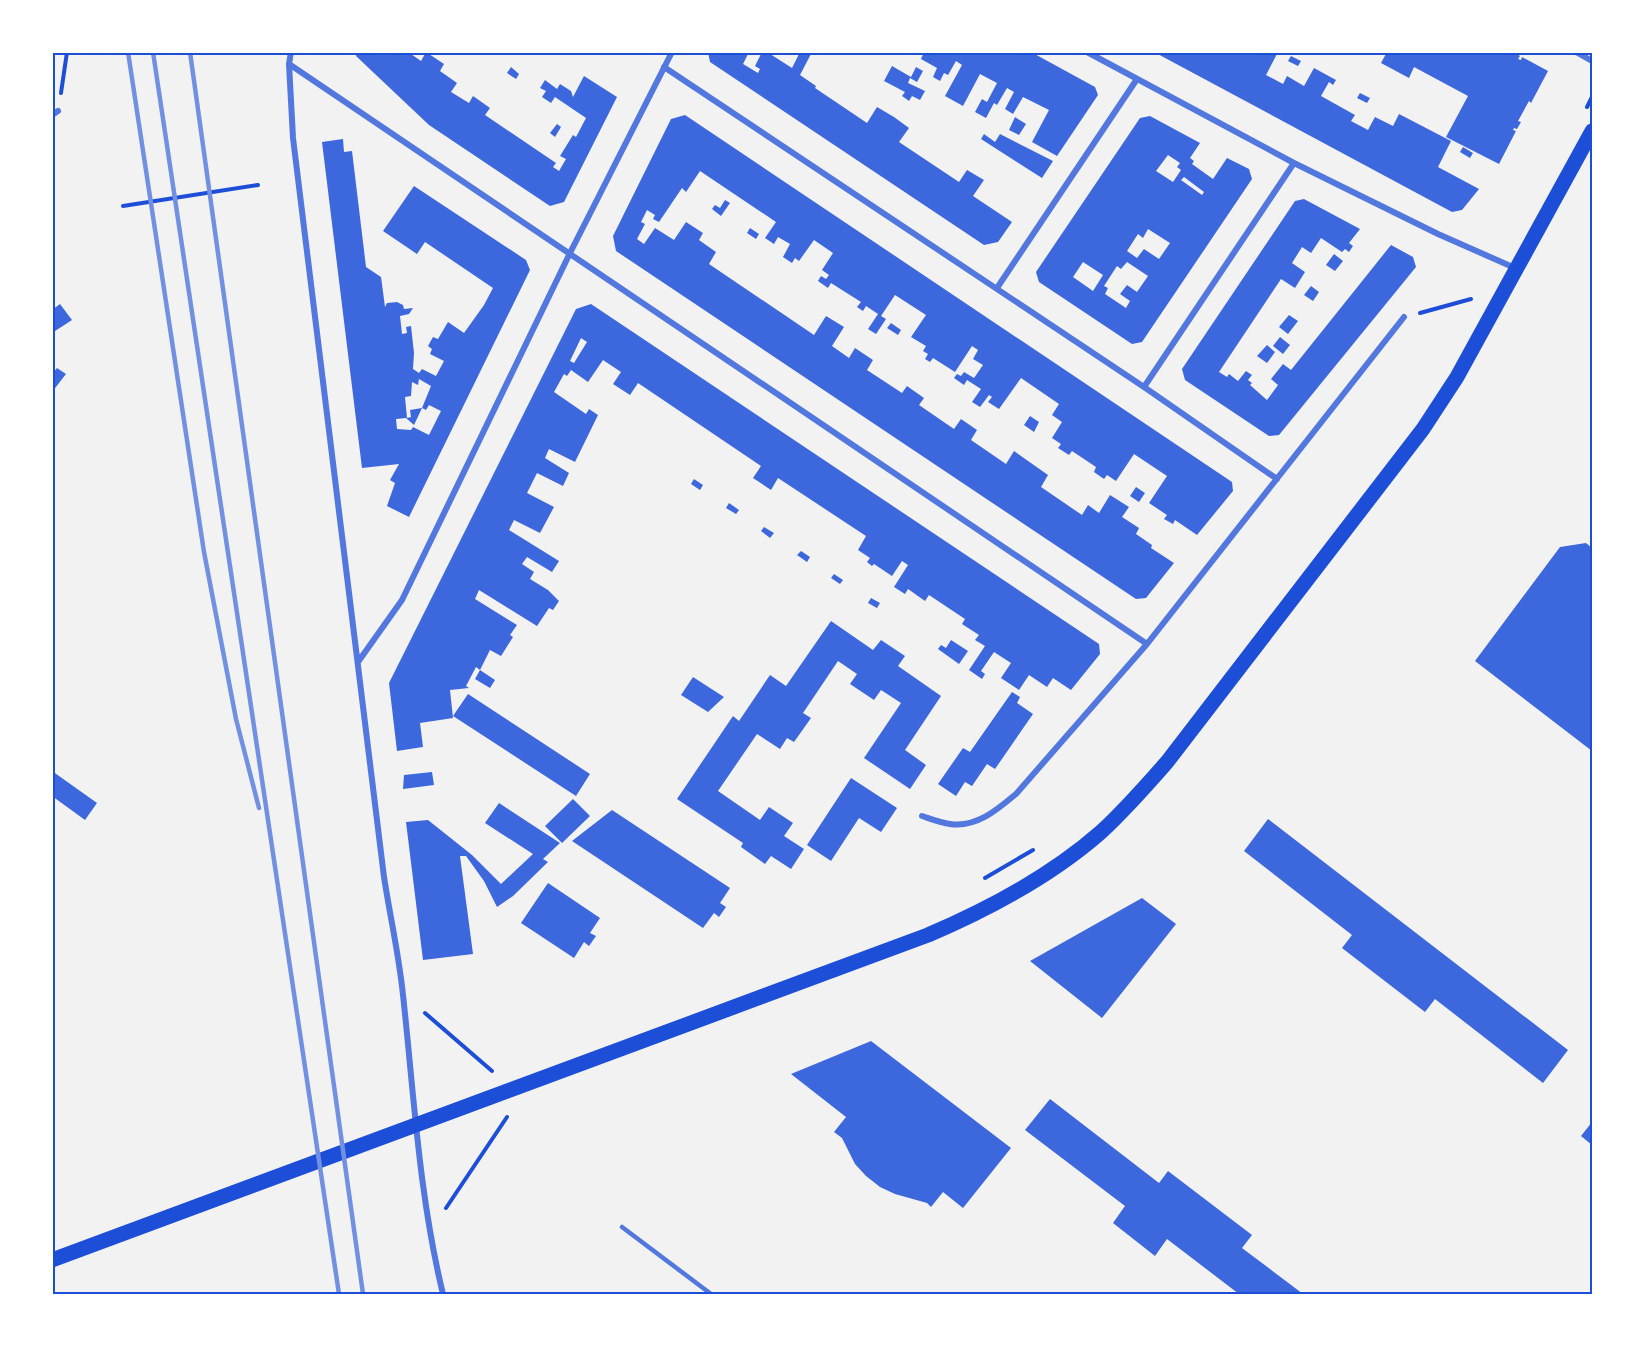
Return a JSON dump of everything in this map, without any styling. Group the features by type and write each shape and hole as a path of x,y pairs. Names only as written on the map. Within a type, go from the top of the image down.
{"main road":[{"path":"52,1260 954,924 995,904 1030,883 1100,833 1167,762 1406,454 1457,376 1518,270 1593,131"}],"street":[{"path":"291,52 293,138 384,877 403,992 426,1215 443,1294"},
{"path":"358,663 402,600 570,253 672,52"},
{"path":"1087,52 1294,163 1438,234 1518,270"},
{"path":"1576,52 1593,61"},
{"path":"290,64 1147,644"},
{"path":"664,67 997,288 1277,479"},
{"path":"997,288 1137,79"},
{"path":"1144,387 1294,163"},
{"path":"922,816 950,825 970,823 994,813 1016,794 1147,644 1404,318"}],"lane":[{"path":"622,1227 711,1294"}],"path":[{"path":"55,113 67,52"},
{"path":"123,206 258,185"},
{"path":"1404,318 1472,299"},
{"path":"433,1021 495,1073"},
{"path":"454,1196 508,1117"}],"building":[{"path":"357,52 408,52 421,61 426,52 444,64 440,71 457,83 451,92 469,103 473,96 490,108 485,115 556,163 553,167 559,171 566,159 560,156 573,135 576,137 586,118 555,97 551,103 542,97 546,91 540,88 545,80 557,89 560,84 571,91 573,97 584,76 617,97 564,202 550,206 429,125 356,56"},
{"path":"708,52 749,52 743,64 758,73 760,69 755,66 762,52 767,52 792,68 800,52 812,52 800,75 816,86 815,88 867,123 877,107 894,117 909,128 899,142 959,182 967,170 984,180 973,196 1012,222 998,242 984,245 710,62"},
{"path":"924,52 1031,52 1095,87 1098,95 1057,156 1032,142 1049,110 1023,97 1013,114 1005,109 1014,92 1007,88 997,105 994,103 986,118 975,112 982,99 987,102 997,83 980,74 963,106 945,96 962,65 956,61 948,75 944,73 940,81 933,77 937,68 921,59"},
{"path":"1154,52 1278,52 1266,75 1283,84 1287,76 1304,86 1314,68 1336,80 1333,85 1329,82 1321,96 1355,115 1351,121 1368,130 1375,117 1393,126 1399,114 1451,141 1438,167 1479,189 1462,210 1452,212"},
{"path":"1387,52 1514,52 1520,56 1518,59 1521,60 1522,57 1548,71 1531,103 1529,101 1518,121 1521,122 1517,129 1514,128 1513,130 1516,131 1499,164 1446,137 1468,96 1414,67 1409,78 1381,63"},
{"path":"1291,56 1301,61 1298,66 1288,61"},
{"path":"892,66 911,77 916,67 923,71 917,82 910,78 908,83 925,91 920,100 912,96 909,101 902,96 905,92 884,81"},
{"path":"511,67 519,74 516,79 507,73"},
{"path":"1360,93 1370,98 1367,103 1357,98"},
{"path":"685,115 1232,482 1233,491 1197,535 1175,520 1173,524 1164,519 1167,515 1149,503 1167,476 1134,454 1116,481 1107,475 1104,479 1094,472 1096,467 1072,451 1069,455 1058,448 1061,444 1052,438 1062,422 1052,415 1059,404 1021,378 999,409 988,402 992,397 989,395 980,407 972,402 981,389 967,380 964,385 954,378 957,374 961,376 964,372 974,378 983,365 973,359 978,350 972,346 955,372 933,358 930,362 925,359 928,354 923,351 926,346 911,337 926,315 895,295 881,316 886,319 876,334 868,329 878,314 866,306 863,311 857,307 861,302 831,283 828,288 818,281 821,276 826,279 829,275 822,270 833,253 814,240 799,261 795,258 792,263 783,257 790,244 778,237 774,244 765,238 776,222 700,171 686,192 682,188 659,222 653,219 655,215 647,210 641,222 645,224 637,239 644,244 655,228 674,240 686,222 703,233 699,240 716,252 709,264 814,335 826,316 844,327 832,346 849,358 855,348 873,360 867,370 902,393 907,386 924,398 919,405 954,429 961,419 977,430 971,440 1006,464 1014,451 1048,475 1041,487 1082,515 1088,505 1099,513 1110,495 1129,507 1122,517 1139,528 1136,534 1152,545 1151,548 1174,563 1146,598 1136,599 616,251 613,236 671,119"},
{"path":"1150,116 1200,143 1190,158 1194,161 1192,164 1213,179 1227,158 1249,169 1252,179 1142,342 1132,344 1039,282 1036,272 1140,118","holes":["1168,155 1180,163 1177,167 1181,170 1173,182 1156,171","1184,177 1204,192 1202,195 1181,180","1148,229 1170,243 1159,259 1144,249 1137,258 1127,251 1138,234 1143,238","1083,262 1103,275 1093,291 1073,277","1127,262 1148,276 1137,292 1127,285 1120,294 1130,301 1126,308 1105,294 1108,288 1104,286 1117,266 1121,269"]},
{"path":"1015,117 1026,124 1019,135 1009,130"},
{"path":"557,124 561,127 555,137 550,133"},
{"path":"984,134 995,142 1000,134 1053,161 1042,178 981,139"},
{"path":"343,139 344,152 352,151 366,267 381,277 385,307 387,303 397,302 403,305 404,309 413,308 409,314 400,316 402,334 407,333 406,327 411,326 413,369 419,373 422,369 436,376 444,361 430,354 432,349 428,346 433,337 438,339 448,322 464,333 493,288 425,242 417,254 383,231 414,186 526,260 530,270 409,517 387,506 395,483 390,480 399,464 362,468 322,142","holes":["419,379 431,386 422,408 410,410 411,417 407,418 405,397 411,396 412,382 418,385","429,405 441,411 429,435 413,427 411,430 397,429 396,419 406,418 414,425 422,408 426,410"]},
{"path":"1463,147 1473,153 1470,158 1460,152"},
{"path":"1304,199 1360,229 1349,243 1353,246 1349,252 1345,249 1342,252 1321,238 1311,253 1302,247 1292,263 1305,272 1295,288 1281,279 1219,372 1227,377 1229,374 1238,381 1246,371 1252,375 1248,380 1252,383 1250,385 1267,400 1278,385 1271,379 1283,364 1291,370 1391,245 1413,257 1416,267 1279,435 1269,436 1185,380 1182,369 1295,201"},
{"path":"725,200 730,203 721,216 712,209 715,205 720,208"},
{"path":"750,228 759,234 756,239 747,233"},
{"path":"1334,254 1343,261 1335,271 1326,265"},
{"path":"1311,286 1319,292 1313,301 1304,295"},
{"path":"60,304 72,320 52,333 52,310"},
{"path":"591,304 1099,644 1100,654 1071,690 1053,678 1047,687 1029,675 1019,690 1001,678 1011,663 994,652 981,671 985,674 982,679 969,670 985,646 975,640 979,635 962,624 965,619 929,595 925,601 908,589 905,594 894,587 908,565 902,561 892,576 874,564 872,566 867,562 870,558 858,550 866,536 778,478 771,490 753,478 761,466 638,383 630,395 613,384 621,372 603,360 588,382 571,370 567,376 564,374 554,392 586,414 589,409 598,415 575,462 549,449 545,458 569,473 563,486 537,473 527,493 554,507 540,533 514,520 509,530 559,561 552,572 527,557 522,564 534,572 530,579 548,590 559,601 553,610 549,608 537,626 479,590 475,599 517,625 510,635 513,637 501,656 490,650 480,670 476,667 466,686 469,688 450,690 453,718 420,723 423,747 397,751 389,683 576,309","holes":["581,338 587,342 574,363 570,361"]},
{"path":"1289,315 1298,321 1288,334 1279,327"},
{"path":"891,323 901,330 898,335 887,328"},
{"path":"1280,337 1290,345 1283,354 1273,346"},
{"path":"1267,345 1275,352 1267,363 1257,356"},
{"path":"57,368 66,374 52,392 52,374"},
{"path":"1030,416 1039,422 1034,432 1024,425"},
{"path":"694,479 703,485 700,490 691,484"},
{"path":"1136,487 1145,493 1139,502 1130,496"},
{"path":"729,503 739,510 736,514 726,508"},
{"path":"764,527 774,533 770,538 761,531"},
{"path":"1586,543 1592,548 1592,751 1475,661 1560,547"},
{"path":"801,551 810,557 807,562 797,555"},
{"path":"834,574 843,580 840,584 831,578"},
{"path":"871,598 880,603 877,608 868,603"},
{"path":"831,621 873,650 881,640 905,656 898,666 941,696 905,750 926,765 910,789 864,758 901,703 881,690 874,700 850,684 857,674 838,661 803,713 811,718 794,742 787,738 780,749 757,734 718,791 760,820 769,807 793,823 784,836 804,849 791,869 771,856 765,864 741,847 743,843 677,799 733,716 739,721 770,675 786,686"},
{"path":"951,640 968,651 959,664 938,649 941,645 946,648"},
{"path":"480,670 495,680 490,688 475,679"},
{"path":"693,677 724,697 708,712 681,695"},
{"path":"1012,692 1020,697 1017,703 1033,714 995,769 987,764 972,786 965,782 956,796 938,784 963,748 970,752"},
{"path":"468,694 590,774 576,796 453,716"},
{"path":"52,771 97,803 85,820 52,796"},
{"path":"432,772 434,785 403,789 404,775"},
{"path":"851,778 897,808 881,832 859,818 831,861 807,845"},
{"path":"573,799 590,816 562,843 545,826"},
{"path":"499,803 560,843 543,859 548,862 513,896 497,907 484,881 466,856 460,856 473,954 423,960 406,822 428,820 472,855 501,884 533,854 485,823"},
{"path":"612,810 730,888 720,903 726,907 719,917 714,913 703,928 572,841"},
{"path":"1268,819 1568,1050 1543,1083 1435,999 1425,1012 1342,948 1352,935 1244,851"},
{"path":"548,883 600,918 590,933 596,936 589,946 584,942 574,958 521,923"},
{"path":"1142,898 1176,924 1102,1018 1030,961"},
{"path":"871,1041 1011,1148 963,1208 943,1192 931,1207 927,1203 880,1187 855,1164 842,1138 834,1132 846,1117 791,1074"},
{"path":"1050,1099 1159,1183 1168,1171 1252,1235 1242,1248 1303,1294 1239,1294 1167,1239 1155,1256 1113,1223 1125,1206 1025,1130"},
{"path":"1592,1122 1592,1145 1581,1136"}],"railway":[{"path":"128,52 204,552 236,719 259,808"},
{"path":"153,52 339,1294"},
{"path":"190,52 363,1294"}]}
